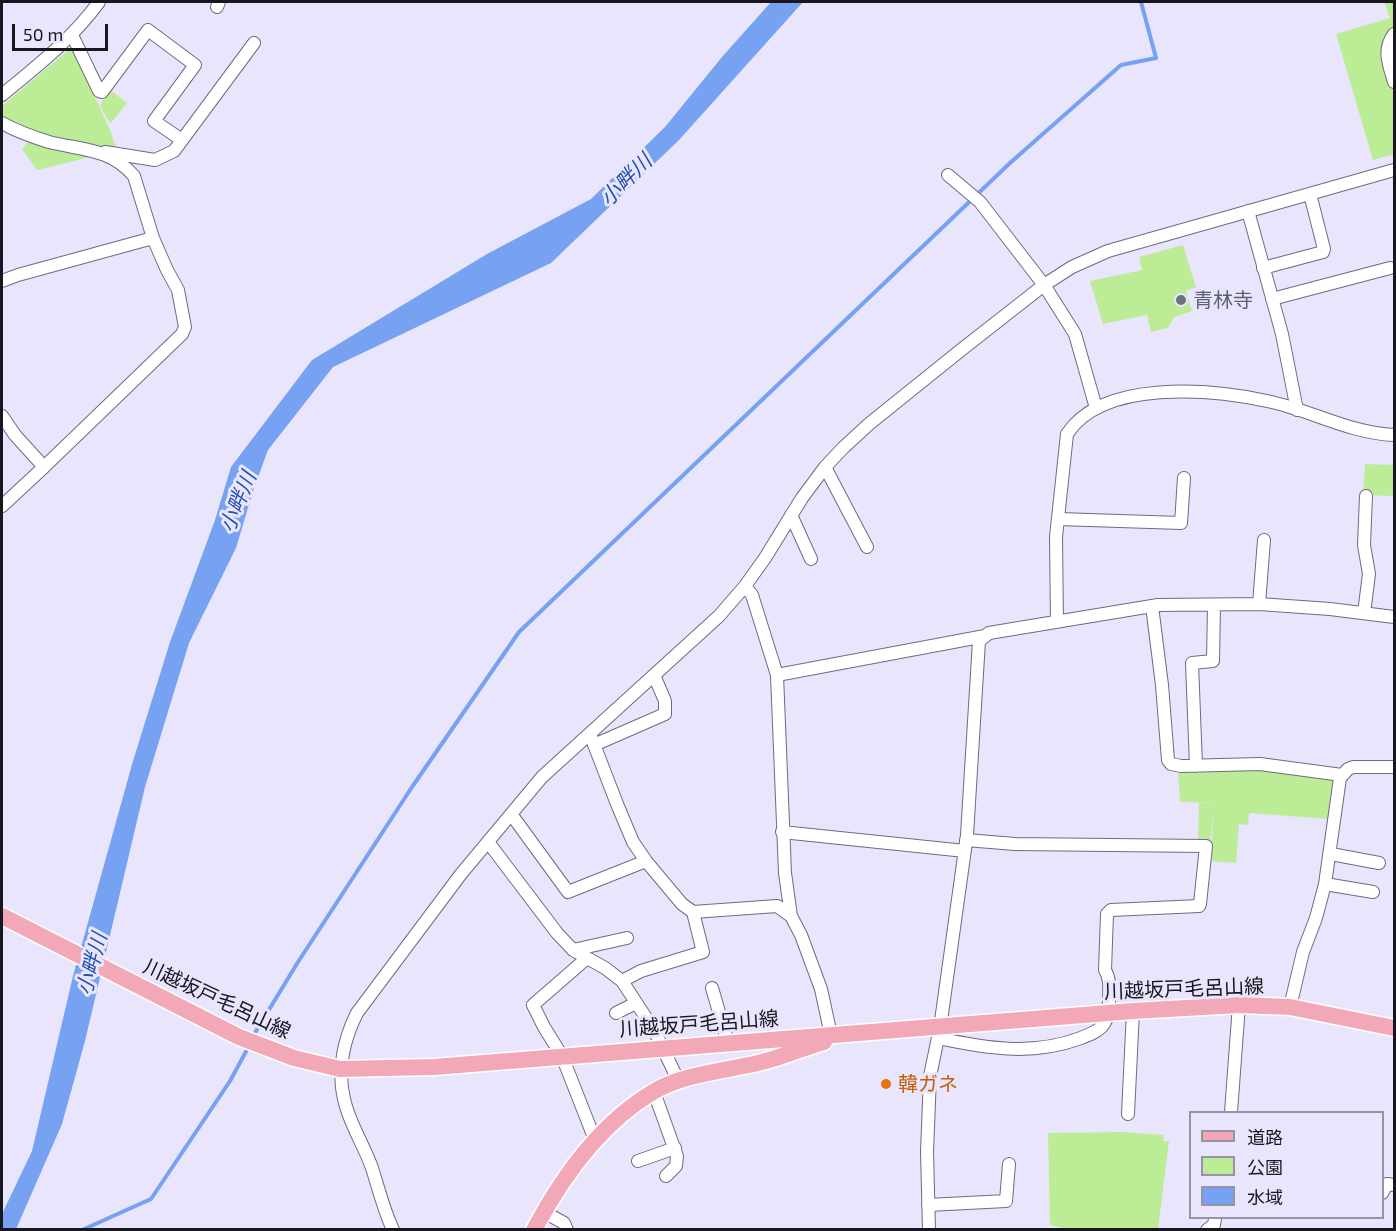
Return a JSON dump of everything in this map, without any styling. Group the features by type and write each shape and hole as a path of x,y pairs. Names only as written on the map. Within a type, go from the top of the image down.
{"main road":[{"name":"川越坂戸毛呂山線","path":"2,916 239,1037 294,1058 340,1069 434,1067 883,1031 939,1033 1109,1013 1239,1005 1290,1007 1395,1028"},
{"path":"534,1230 559,1187 595,1140 629,1109 654,1092 679,1082 759,1063 832,1040 883,1031"},
{"path":"759,1063 765,1053 763,1040"},
{"path":"731,1068 754,1056 763,1040"},
{"path":"708,1044 737,1048 740,1056 739,1062 731,1068"}],"street":[{"path":"2,95 72,35 91,5"},
{"path":"72,35 99,91 102,92 148,30 195,65 154,121 182,141"},
{"path":"1395,34 1387,47 1387,56 1395,82"},
{"path":"2,123 50,142 155,160 174,152 254,42"},
{"path":"2,506 118,398 185,331 178,290 153,238 134,176 128,169 95,150"},
{"path":"393,1230 382,1208 372,1168 344,1099 340,1069 349,1029 357,1013 461,874 542,777 592,740 654,675 719,616 745,586 825,467 869,424 1044,285 1072,267 1108,250 1395,170"},
{"path":"948,175 980,202 1044,285 1075,334 1096,408"},
{"path":"1263,268 1323,252 1310,194"},
{"path":"1248,211 1285,346 1297,410"},
{"path":"2,281 153,238"},
{"path":"1272,299 1390,268"},
{"path":"1057,622 1056,537 1067,434 1079,419 1096,408 1163,391 1212,392 1268,401 1373,434 1395,435"},
{"path":"2,416 44,467"},
{"path":"825,467 867,547"},
{"path":"1058,519 1181,524 1184,478"},
{"path":"1364,613 1369,573 1364,545 1366,496"},
{"path":"791,515 811,559"},
{"path":"1259,604 1264,540"},
{"path":"745,586 752,595 777,675 784,873 791,916 822,989 831,1035"},
{"path":"929,1230 928,1106 930,1076 939,1033 965,845 979,641 989,633 1152,606 1259,604 1395,617"},
{"path":"1196,766 1192,663 1214,661 1214,605"},
{"path":"1152,606 1168,760 1174,766 1260,764 1342,775 1353,767 1395,767"},
{"path":"777,675 985,636"},
{"path":"592,740 665,714 665,701 654,675"},
{"path":"592,740 629,832 646,861 682,904 693,912 703,952 641,971 622,981"},
{"path":"1290,1007 1303,952 1316,918 1325,884 1342,775"},
{"path":"511,814 568,892 646,861"},
{"path":"782,832 965,845 1206,846 1199,906 1111,910 1107,914 1105,970 1109,977 1109,1013 1104,1025 1096,1032 1064,1044 1039,1049 1010,1050 939,1033"},
{"path":"488,842 557,933 573,950 605,968 622,981 654,1030 679,1082"},
{"path":"1331,854 1379,863"},
{"path":"1325,884 1373,892"},
{"path":"693,912 777,906 791,916"},
{"path":"573,950 627,938"},
{"path":"587,958 533,1005 562,1056 595,1140"},
{"path":"712,987 728,1043"},
{"path":"616,1012 636,1004"},
{"path":"1231,1111 1239,1005"},
{"path":"1128,1114 1133,1011"},
{"path":"654,1092 677,1156 676,1166 666,1176"},
{"path":"638,1161 675,1148"},
{"path":"928,1205 1006,1201 1009,1164"},
{"path":"1384,1191 1387,1184 1395,1185"},
{"path":"544,1212 564,1223 567,1230"}],"green space":[{"path":"1384,2 1394,2 1394,154 1373,160 1336,34 1390,18"},
{"path":"72,47 117,149 37,133 2,116 2,106"},
{"path":"110,90 127,103 111,123 100,105"},
{"path":"29,141 94,156 37,170 22,149"},
{"path":"1183,245 1196,287 1186,291 1192,311 1174,317 1168,328 1151,332 1147,315 1103,324 1090,281 1142,270 1139,257"},
{"path":"1365,464 1394,465 1394,496 1363,495"},
{"path":"1261,769 1334,778 1328,819 1249,813 1248,825 1239,824 1236,863 1210,861 1214,813 1210,842 1198,842 1199,803 1215,803 1180,802 1178,771"},
{"path":"1122,1132 1164,1135 1163,1141 1169,1141 1158,1229 1072,1230 1050,1225 1048,1133"}],"water":[{"name":"小畔川","path":"771,2 803,2 679,140 551,263 333,367 268,450 236,548 189,643 145,787 85,1041 62,1124 16,1229 2,1229 2,1214 32,1151 73,976 133,761 170,642 215,520 231,467 312,360 487,254 591,199 665,127"}],"waterway":[{"path":"253,1036 298,962 412,787 519,632 1010,163 1121,65 1156,58 1141,2"},
{"path":"82,1230 151,1199 230,1081 249,1046"}],"place":[{"name":"青林寺","path":"1181,300"},
{"name":"韓ガネ","path":"886,1084"}]}
